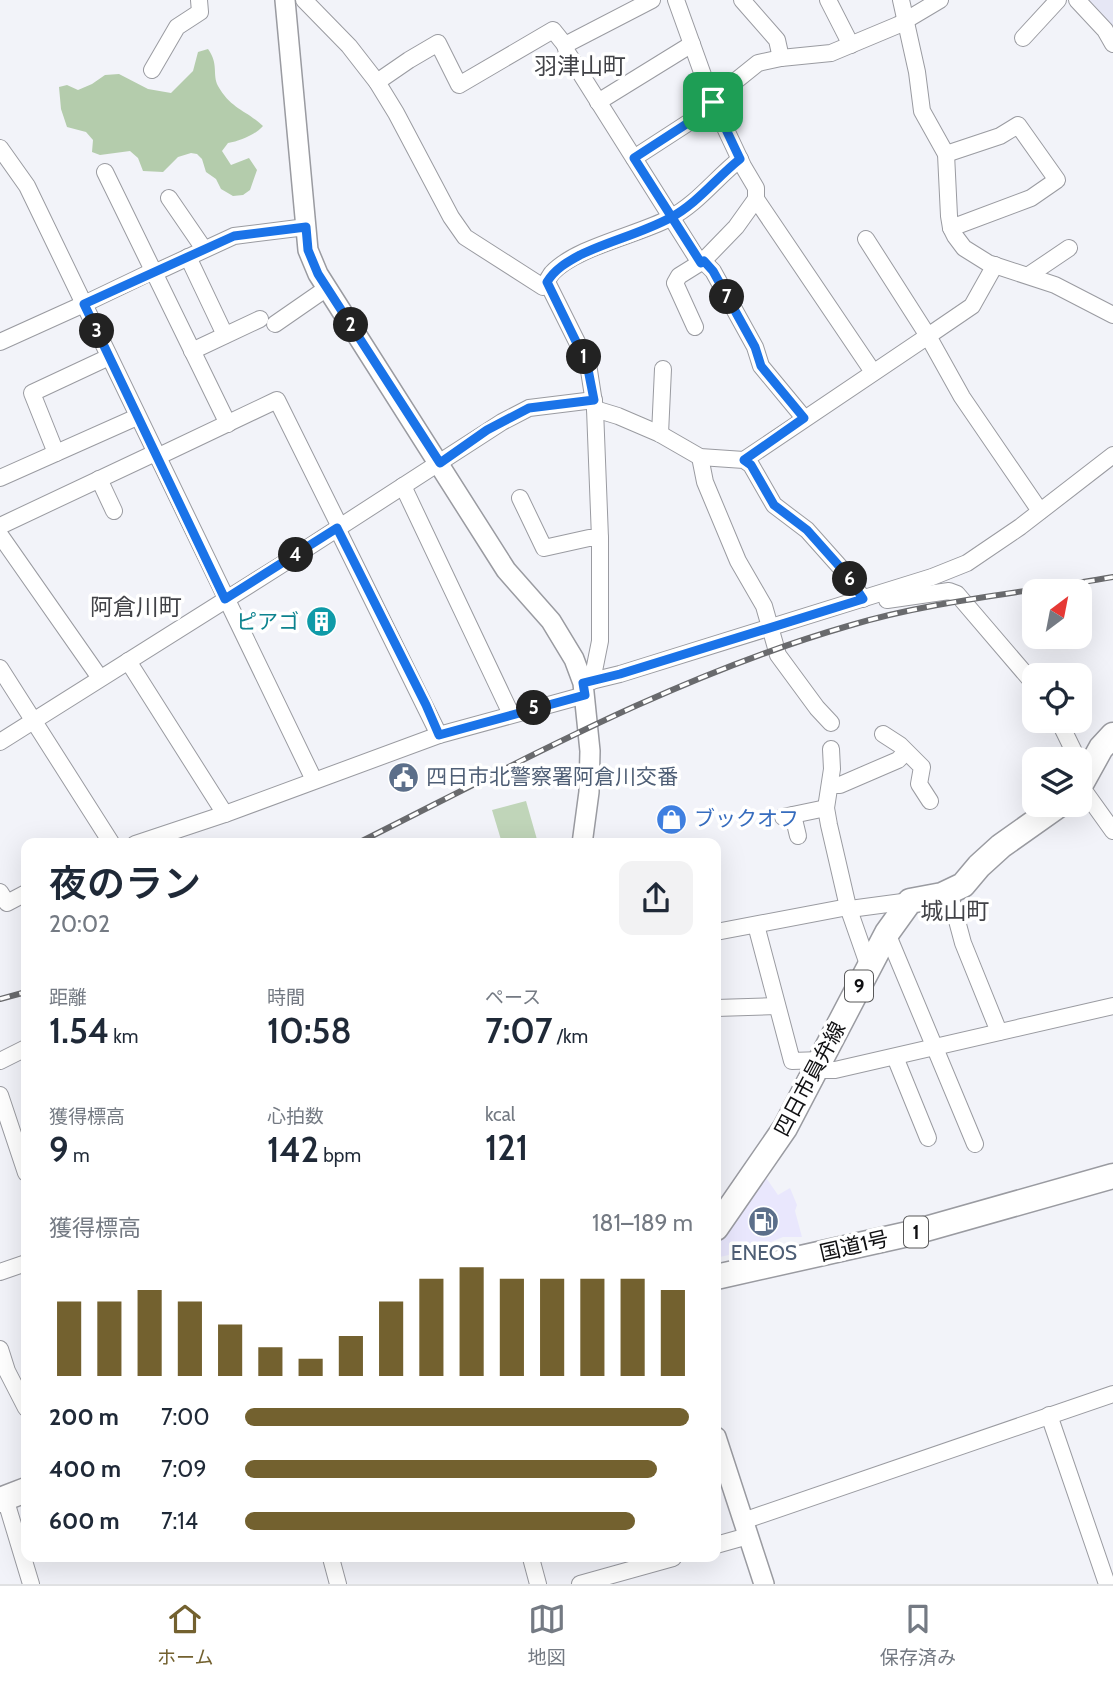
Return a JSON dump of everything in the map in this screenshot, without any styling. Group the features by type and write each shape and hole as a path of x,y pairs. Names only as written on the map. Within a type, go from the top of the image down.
{"main road":[{"path":"1092,760 1113,735"},
{"path":"910,901 963,885 1001,846 1042,817"},
{"name":"四日市員弁線","path":"721,1221 785,1128 887,933 910,901"},
{"name":"国道1号","path":"721,1276 908,1234 1113,1176"}],"street":[{"path":"152,70 177,27 200,12 199,0"},
{"path":"285,0 308,250 327,288 506,570 566,642 587,686"},
{"path":"304,0 349,46 377,82 451,217 465,237 543,287 552,274 570,260 671,217 693,202 740,159"},
{"path":"565,45 652,0"},
{"path":"676,0 712,100 756,188 756,199 873,372"},
{"path":"743,0 777,40 781,58"},
{"path":"828,0 851,44"},
{"path":"901,0 907,18 922,111 946,154 951,228 964,248 995,265 1055,285 1113,315"},
{"path":"634,158 691,121 712,100 758,63 831,53 876,35 940,0"},
{"path":"1023,38 1058,0"},
{"path":"1077,0 1105,30 1113,44"},
{"path":"377,82 438,43 459,85 553,30 565,45 671,217 702,262 713,271 755,347 761,366 804,418"},
{"path":"598,102 692,44"},
{"path":"946,154 1000,136 1018,125 1057,180 1031,198 951,228"},
{"path":"0,148 27,186 314,780"},
{"path":"105,172 228,424"},
{"path":"169,198 204,249"},
{"path":"695,327 676,283 679,276 702,262 736,227 756,199"},
{"path":"0,342 234,236 306,227"},
{"path":"866,239 928,336 962,397 1040,511"},
{"path":"1029,275 1069,248"},
{"path":"188,257 225,335"},
{"path":"744,460 972,306 995,265"},
{"path":"547,282 587,364 595,405 600,538 600,641 587,686 590,792 583,838"},
{"path":"192,351 225,335 267,322 296,308 327,288"},
{"path":"56,453 32,393 109,357"},
{"path":"660,434 663,369"},
{"path":"0,526 278,400 439,735"},
{"path":"0,742 440,463 487,430 529,408 595,405 660,434 700,457 744,460 751,465 774,505 807,530 872,603 949,591 957,594 1022,670"},
{"path":"0,478 137,417"},
{"path":"153,838 439,735 512,714 587,686 770,626 932,577 967,563 1113,455"},
{"path":"700,457 705,482 738,561 764,606 778,655 817,709 831,723"},
{"path":"99,479 114,511"},
{"path":"403,486 512,714"},
{"path":"520,498 544,548 600,538"},
{"path":"0,535 100,678"},
{"path":"128,661 225,814"},
{"path":"0,668 108,838"},
{"path":"883,734 922,767 919,784 930,801"},
{"path":"831,749 826,808 849,908 869,967"},
{"path":"830,785 840,785 898,760 906,752"},
{"path":"1092,794 1113,831"},
{"path":"798,836 788,816 826,808"},
{"path":"948,891 963,943 999,1032"},
{"path":"0,892 7,903 21,896"},
{"path":"721,931 849,908 910,901"},
{"path":"755,925 792,1061 835,1070 1113,1006"},
{"path":"887,933 975,1144"},
{"path":"721,1008 777,1006"},
{"path":"0,1060 21,1050"},
{"path":"895,1056 928,1138"},
{"path":"0,1095 21,1158"},
{"path":"0,1272 21,1265"},
{"path":"0,1349 7,1371 21,1398"},
{"path":"721,1542 746,1529 1049,1415 1113,1394"},
{"path":"1049,1415 1107,1584"},
{"path":"721,1452 764,1584"},
{"path":"8,1500 21,1547"},
{"path":"25,1562 31,1584"},
{"path":"332,1562 338,1584"},
{"path":"532,1562 538,1584"},
{"path":"580,1584 659,1562"}],"shaded area":[{"path":"1087,0 1113,0 1113,31"},
{"name":"ENEOS","path":"762,1172 778,1195 790,1188 797,1205 795,1211 802,1237 783,1237 753,1249 721,1257 721,1238"}],"green space":[{"path":"208,49 213,59 216,82 223,94 233,105 263,126 247,137 228,143 222,151 231,165 249,158 257,170 250,190 243,195 233,196 221,189 216,179 206,172 202,159 197,154 178,157 163,172 143,171 138,158 130,151 100,155 92,152 93,140 86,132 67,127 61,109 59,87 67,85 78,90 105,75 119,74 148,89 171,93 193,71 198,52"},
{"path":"526,801 537,838 500,838 492,810"}],"railway":[{"path":"368,838 597,724 658,696 784,646 848,626 914,610 1113,577"},
{"path":"0,999 21,993"}],"place":[{"name":"ピアゴ","path":"322,622"},
{"name":"四日市北警察署阿倉川交番","path":"403,777"},
{"name":"ブックオフ","path":"671,819"},
{"name":"ENEOS","path":"764,1221"}],"district":[{"name":"羽津山町","path":"580,66"},
{"name":"阿倉川町","path":"136,607"},
{"name":"城山町","path":"955,911"}],"route":[{"path":"713,102 712,100 677,131 634,158 671,217 701,263 704,261 713,271 755,347 761,366 804,418 744,460 751,465 774,505 807,530 848,576 863,599 583,683 585,695 439,735 337,528 225,599 84,304 234,236 306,227 308,250 318,274 440,463 487,430 529,408 594,400 587,364 547,282 552,274 570,260 671,217 693,202 740,159 713,102"}]}
